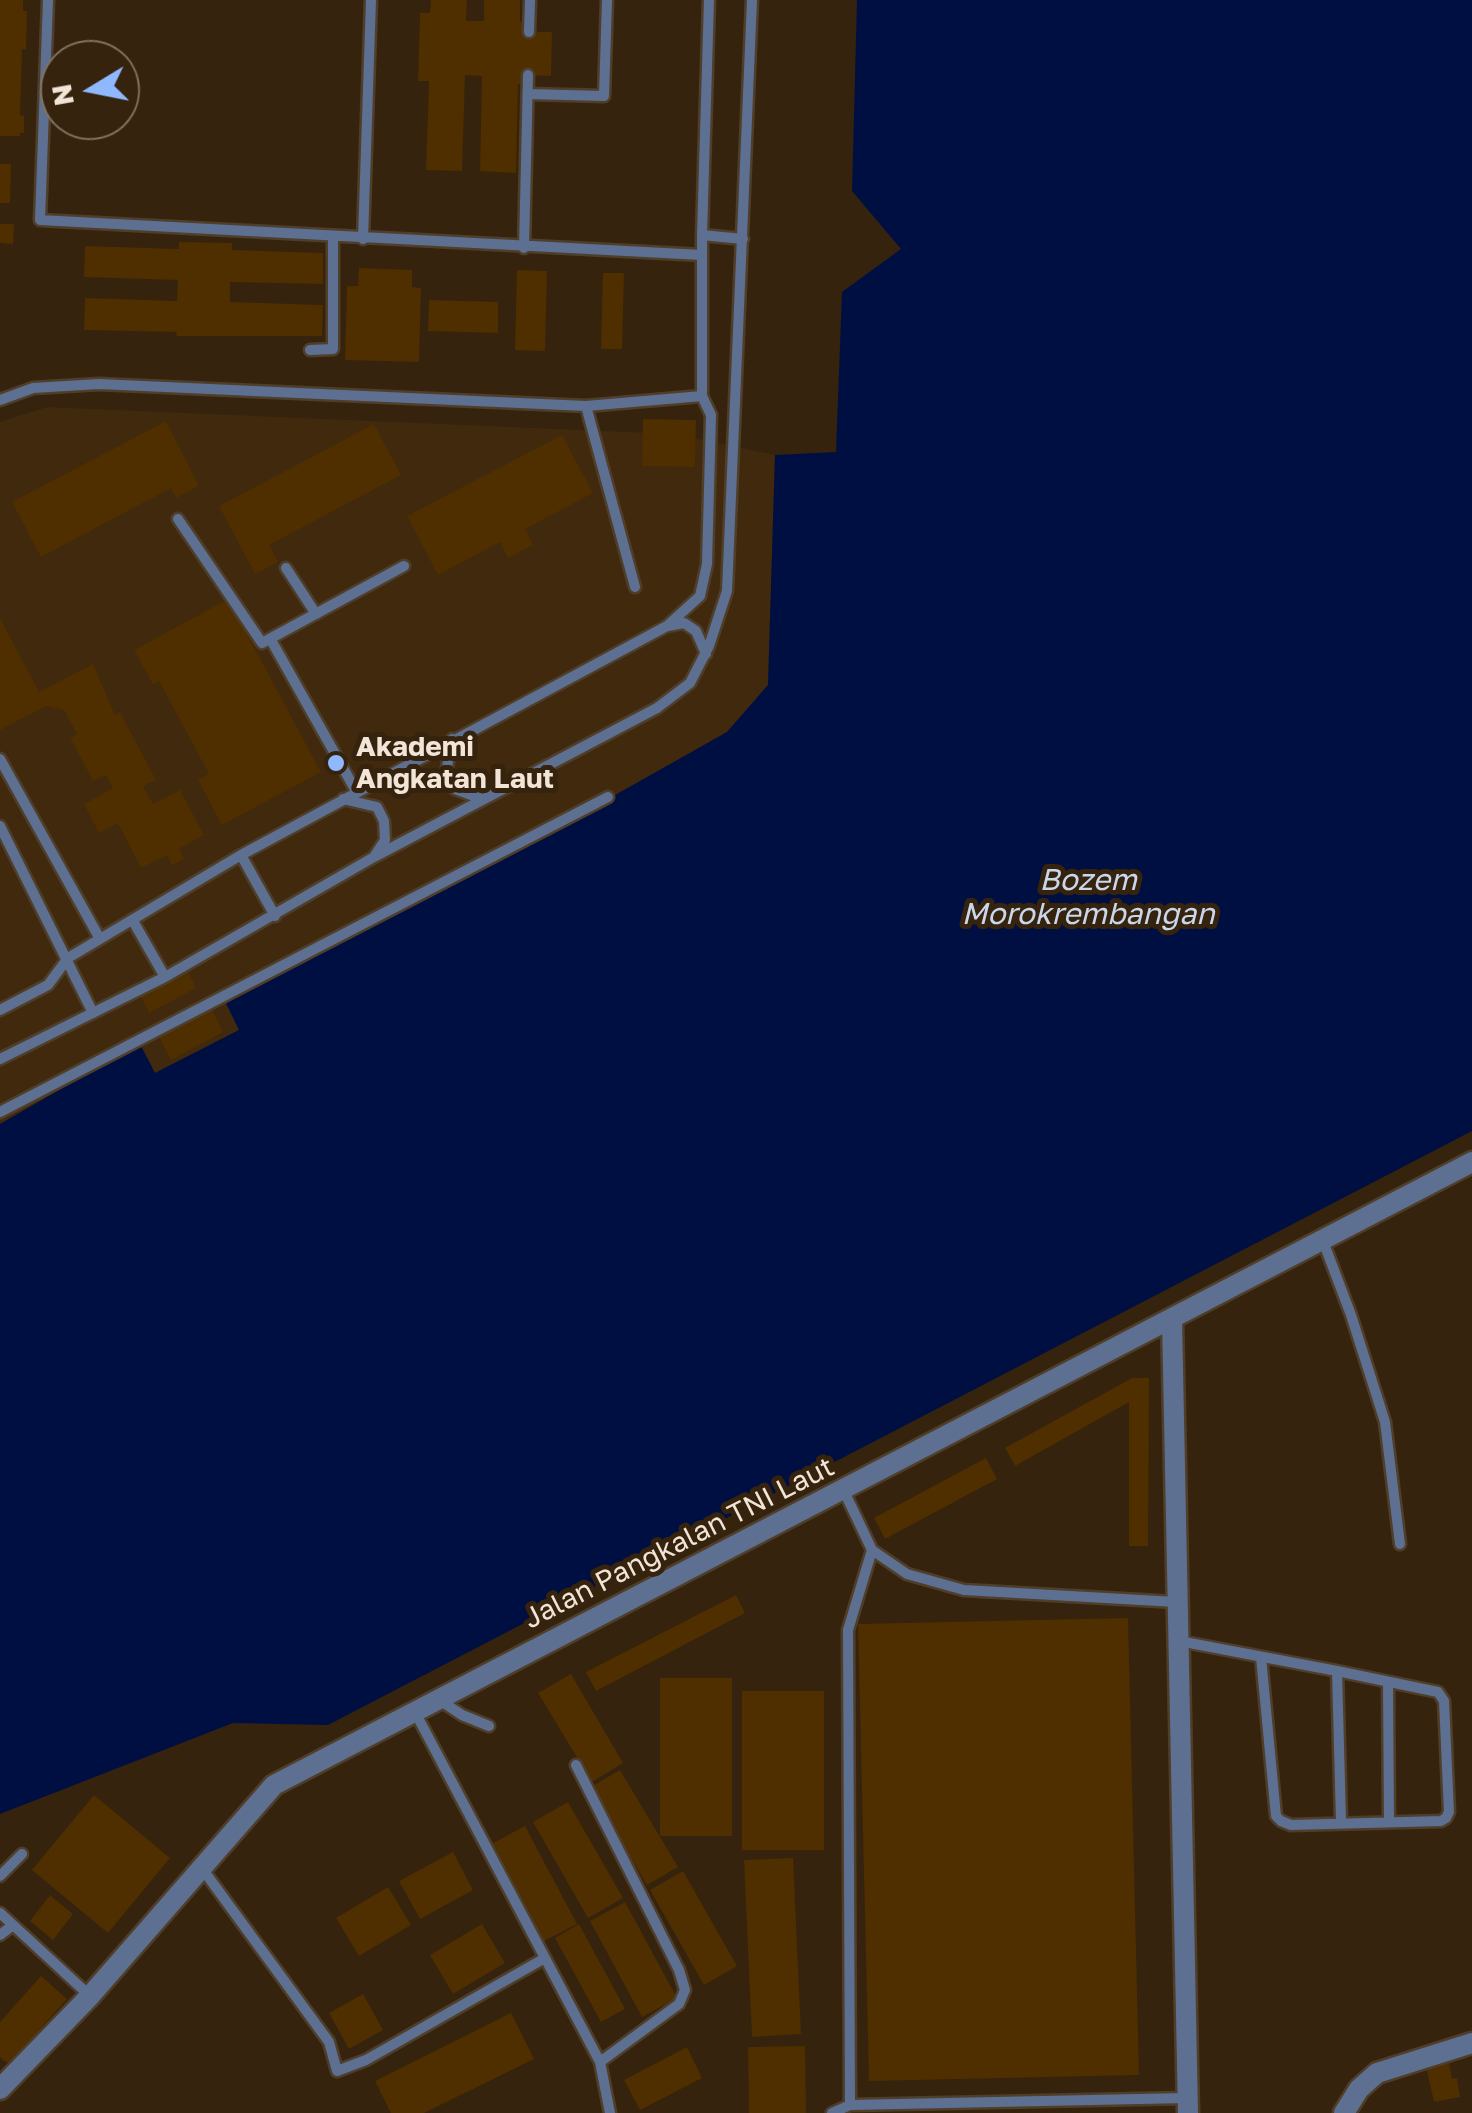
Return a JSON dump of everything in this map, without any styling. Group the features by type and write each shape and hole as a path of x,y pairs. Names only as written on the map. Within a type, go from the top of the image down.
{"street":[{"name":"Jalan Pangkalan TNI Laut","path":"0,2088 90,1996 274,1785 1472,1162"},
{"path":"1172,1318 1187,2106"},
{"path":"1344,2113 1359,2089 1377,2073 1472,2042"}],"lane":[{"path":"48,0 40,220 702,255"},
{"path":"363,239 372,0"},
{"path":"530,0 530,32"},
{"path":"528,94 604,96 607,0"},
{"path":"0,1010 48,985 68,958 241,855 666,626 700,596 707,564 711,415 702,396 709,0"},
{"path":"0,1060 165,977 374,857 657,708 690,683 706,654 728,590 752,0"},
{"path":"524,248 528,75"},
{"path":"702,234 743,239"},
{"path":"310,350 333,349 333,237"},
{"path":"0,400 33,388 98,384 586,406 702,396"},
{"path":"586,406 634,587"},
{"path":"711,415 733,412"},
{"path":"178,519 262,643 404,566"},
{"path":"286,568 316,614"},
{"path":"666,626 684,623 696,630 706,654"},
{"path":"272,640 356,791"},
{"path":"452,739 446,773 455,789 482,799"},
{"path":"0,759 100,939"},
{"path":"0,1112 608,797"},
{"path":"343,799 377,807 384,821 385,840 374,857"},
{"path":"0,826 93,1013"},
{"path":"241,855 275,916"},
{"path":"133,921 165,977"},
{"path":"1323,1241 1352,1315 1384,1422 1400,1544"},
{"path":"842,1490 872,1550 908,1574 964,1590 1176,1602"},
{"path":"850,2105 848,1630 872,1550"},
{"path":"1179,1641 1337,1671 1438,1692 1442,1696 1449,1812 1441,1821 1291,1825 1276,1816 1261,1657"},
{"path":"1337,1671 1341,1821"},
{"path":"1388,1682 1389,1821"},
{"path":"438,1699 489,1726"},
{"path":"414,1712 600,2062 610,2113"},
{"path":"576,1765 685,1990 679,2004 600,2062"},
{"path":"0,1876 22,1854"},
{"path":"200,1867 329,2042 337,2070 366,2060 545,1958"},
{"path":"0,1913 90,1996"},
{"path":"0,1935 12,1924"},
{"path":"832,2113 850,2105 1187,2106"}],"shaded area":[{"name":"Akademi Angkatan Laut","path":"47,407 674,434 775,455 768,685 727,732 225,1001 239,1030 155,1073 139,1044 0,1124 0,422"}],"water":[{"name":"Bozem Morokrembangan","path":"857,0 1472,0 1472,1131 328,1725 233,1723 0,1814 0,1124 140,1044 155,1073 239,1030 225,1001 727,732 768,685 775,455 836,452 842,292 901,249 852,191"}],"building":[{"path":"0,0 23,0 23,11 27,11 20,115 24,116 24,133 20,136 0,136"},
{"path":"431,0 467,0 466,21 484,21 484,0 520,0 520,21 528,21 527,32 552,32 551,76 526,75 526,84 518,84 516,173 480,171 482,76 465,75 462,171 426,170 429,81 418,81 420,13 430,13"},
{"path":"0,164 11,164 10,203 0,203"},
{"path":"0,224 14,224 13,244 0,243"},
{"path":"179,242 232,243 232,250 323,253 323,284 230,282 230,302 323,305 322,336 176,336 177,332 84,330 85,298 177,301 178,280 84,277 85,246 179,249"},
{"path":"359,268 412,270 412,287 421,288 419,362 345,360 347,286 358,286"},
{"path":"517,270 547,271 545,351 515,350"},
{"path":"603,273 624,273 622,349 601,349"},
{"path":"429,300 498,302 498,333 428,331"},
{"path":"643,419 696,420 695,467 642,466"},
{"path":"166,421 199,486 176,498 171,488 41,557 12,502"},
{"path":"374,424 401,475 269,545 278,562 255,574 219,506"},
{"path":"562,435 593,493 525,529 533,545 508,558 500,542 438,575 407,516"},
{"path":"228,599 321,772 222,825 198,780 209,774 159,681 153,684 134,650"},
{"path":"0,618 39,692 93,664 115,715 120,712 156,780 143,786 153,804 180,790 204,835 179,849 184,859 172,865 167,855 141,868 118,823 99,833 84,804 113,788 106,775 93,781 70,738 77,734 64,710 46,706 0,730"},
{"path":"187,970 196,988 149,1013 140,995"},
{"path":"210,1006 223,1032 171,1060 157,1033"},
{"path":"1132,1378 1149,1378 1148,1546 1129,1546 1129,1402 1015,1466 1005,1448"},
{"path":"986,1458 997,1479 885,1539 874,1518"},
{"path":"736,1595 745,1613 596,1691 586,1672"},
{"path":"1128,1618 1139,2075 869,2081 858,1624"},
{"path":"571,1674 623,1763 592,1782 538,1693"},
{"path":"660,1678 732,1678 732,1836 660,1836"},
{"path":"742,1691 824,1691 824,1850 742,1850"},
{"path":"620,1770 678,1867 647,1885 589,1788"},
{"path":"94,1795 170,1858 108,1933 32,1870"},
{"path":"568,1802 623,1898 588,1918 533,1822"},
{"path":"525,1826 577,1924 544,1941 493,1843"},
{"path":"453,1852 473,1890 420,1919 399,1881"},
{"path":"793,1858 801,2034 752,2037 744,1860"},
{"path":"683,1871 737,1966 704,1985 650,1890"},
{"path":"388,1887 411,1925 359,1956 336,1918"},
{"path":"50,1895 73,1914 53,1940 30,1921"},
{"path":"625,1902 677,1998 642,2017 590,1921"},
{"path":"482,1924 505,1963 453,1994 430,1955"},
{"path":"579,1924 625,2009 601,2022 555,1938"},
{"path":"41,1976 67,1999 10,2063 4,2061 0,2057 0,2022"},
{"path":"363,1994 383,2030 349,2049 329,2013"},
{"path":"511,2013 534,2059 424,2113 391,2113 375,2081"},
{"path":"805,2046 806,2113 749,2113 748,2047"},
{"path":"687,2047 702,2078 640,2110 624,2080"},
{"path":"1449,2063 1460,2097 1434,2102 1426,2066"}],"place":[{"name":"Akademi Angkatan Laut","path":"336,763"}]}
